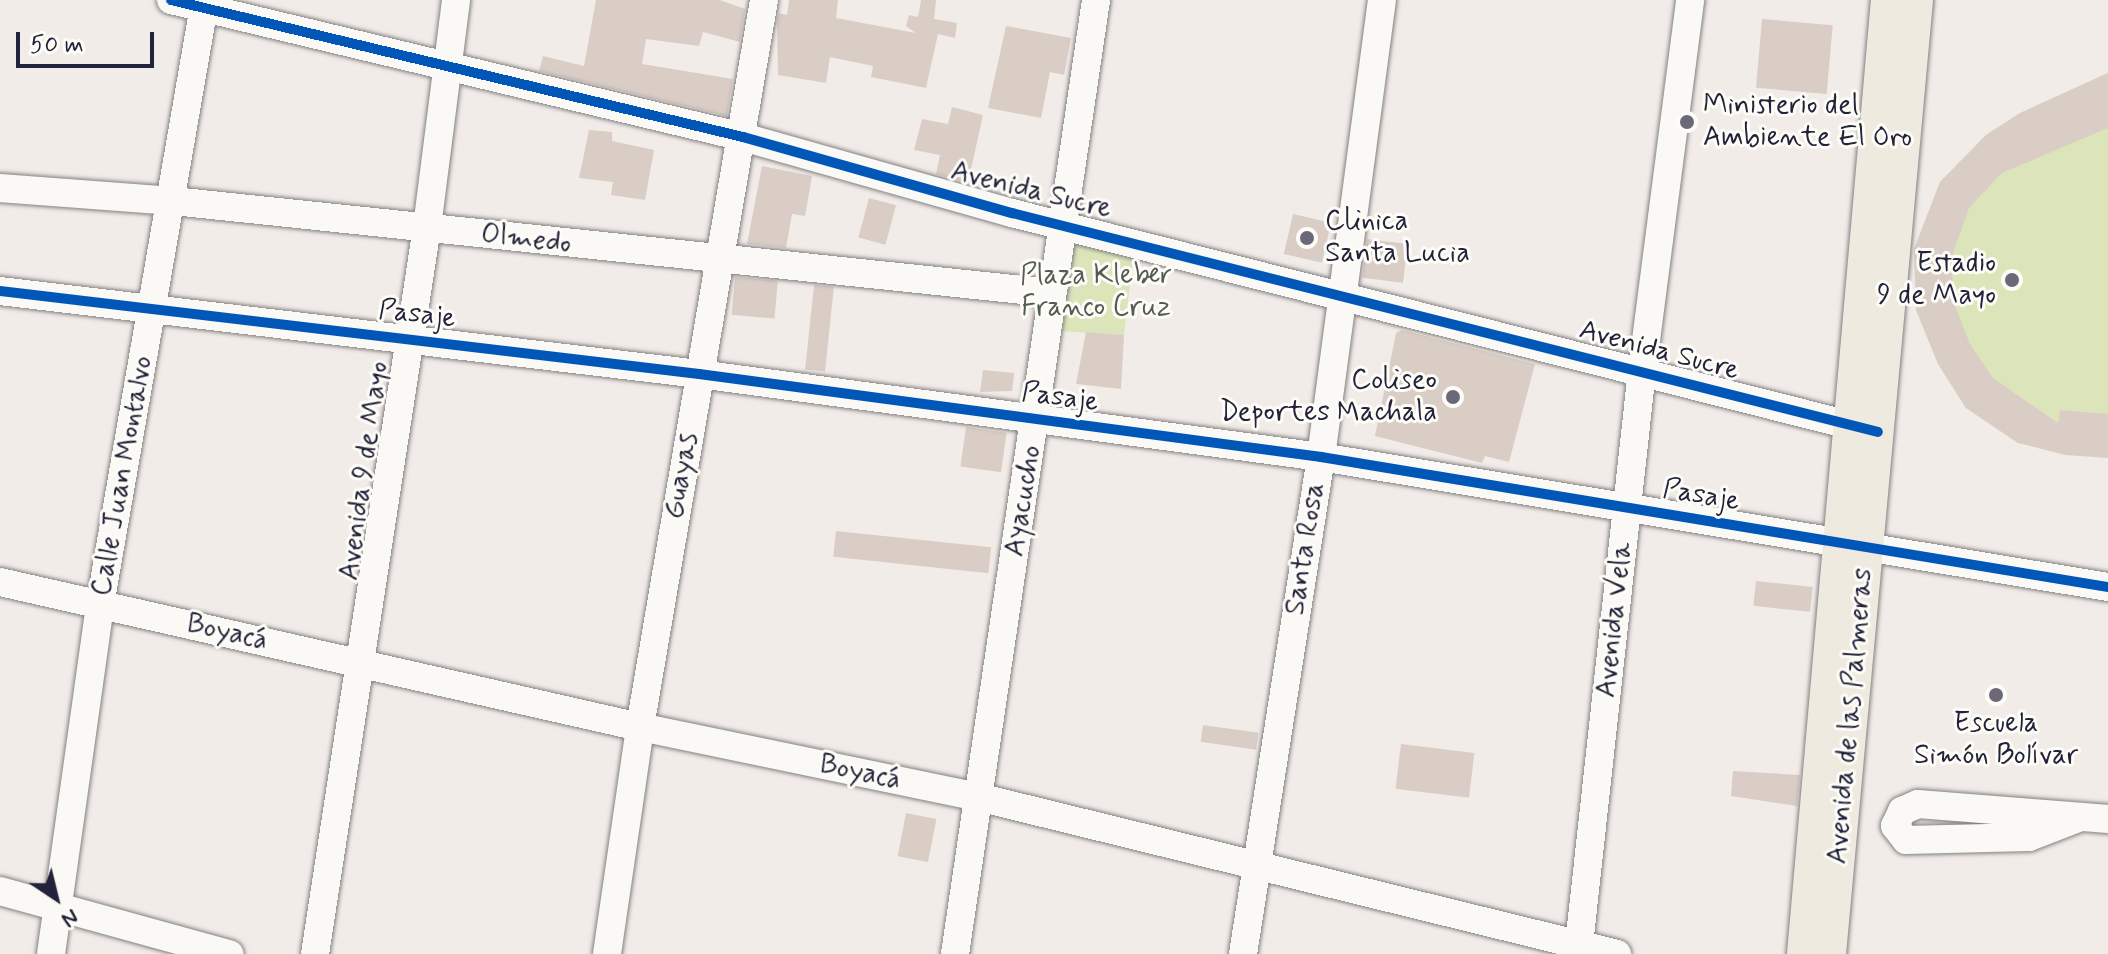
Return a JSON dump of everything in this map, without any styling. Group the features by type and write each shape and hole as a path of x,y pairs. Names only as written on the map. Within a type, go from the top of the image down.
{"main road":[{"name":"Avenida de las Palmeras","path":"1829,954 1865,429 1888,0"},
{"name":"Avenida de las Palmeras","path":"1865,429 1916,0"},
{"name":"Avenida de las Palmeras","path":"1804,954 1855,547"}],"street":[{"name":"Avenida Sucre","path":"171,0 204,4 445,68 743,137 1063,223 1865,429"},
{"name":"Avenida 9 de Mayo","path":"315,954 427,227 456,0"},
{"name":"Guayas","path":"607,954 640,727 764,0"},
{"name":"Ayacucho","path":"955,954 1096,0"},
{"name":"Santa Rosa","path":"1243,954 1321,457 1382,0"},
{"name":"Avenida Vela","path":"1579,950 1642,371 1690,0"},
{"name":"Calle Juan Montalvo","path":"51,954 100,605 173,201 204,4"},
{"name":"Olmedo","path":"0,188 173,201 718,261 1052,293"},
{"name":"Pasaje","path":"0,291 699,374 1321,457 2108,587"},
{"name":"Boyacá","path":"0,582 640,727 978,797 1579,950 1617,954"},
{"path":"1918,804 2094,818 2029,837 1906,840 1895,826 1902,811 1918,804"},
{"path":"0,891 229,954"}],"green space":[{"name":"Estadio 9 de Mayo","path":"2108,73 2108,458 2018,443 1966,408 1938,364 1916,310 1914,249 1940,182 1986,135 2020,113"},
{"name":"Plaza Kleber Franco Cruz","path":"1073,238 1134,252 1124,335 1057,331"}],"building":[{"path":"596,0 720,0 745,9 740,42 703,32 699,46 646,39 642,64 733,79 727,116 539,71 543,56 584,66"},
{"path":"789,0 838,0 836,18 916,33 906,26 909,15 918,17 921,0 936,0 934,19 957,23 955,38 938,34 926,88 871,77 873,66 830,57 826,83 778,75 777,24 779,13 787,15"},
{"path":"1762,19 1833,25 1827,94 1756,88"},
{"path":"1006,26 1071,38 1064,75 1050,72 1041,118 988,108"},
{"path":"2108,73 2108,128 2002,173 1969,208 1952,256 1953,301 1970,344 1993,378 2058,423 2060,410 2108,414 2108,458 2065,455 2018,443 1966,408 1938,364 1916,310 1914,249 1940,182 1986,135 2020,113"},
{"path":"952,107 983,115 968,183 936,174 940,155 914,150 922,119 948,124"},
{"path":"589,130 612,132 612,141 654,150 645,200 611,195 613,182 579,178"},
{"path":"762,166 812,176 805,216 792,214 786,248 747,244"},
{"path":"869,198 896,205 885,245 858,238"},
{"name":"Clinica Santa Lucia","path":"1293,214 1331,223 1322,263 1284,254"},
{"path":"1367,239 1408,244 1403,283 1362,278"},
{"path":"735,277 778,281 775,319 732,315"},
{"path":"814,285 834,287 825,372 805,370"},
{"name":"Coliseo Deportes Machala","path":"1402,330 1535,364 1509,462 1485,456 1482,463 1375,436 1396,333"},
{"path":"1086,332 1124,335 1121,389 1076,384"},
{"path":"983,370 1014,373 1012,391 980,392"},
{"path":"966,427 1007,433 1001,472 960,467"},
{"path":"836,531 991,547 988,573 833,557"},
{"path":"1756,581 1813,587 1810,612 1753,606"},
{"path":"1203,725 1258,733 1256,750 1201,742"},
{"path":"1401,744 1474,753 1469,798 1396,789"},
{"path":"1733,771 1800,775 1797,806 1731,796"},
{"path":"906,813 936,819 928,862 898,856"}],"cycle path":[{"path":"171,0 743,137 1012,213 1878,432"},
{"path":"0,291 699,374 1321,457 2108,587"}],"place":[{"name":"Ministerio del Ambiente El Oro","path":"1687,122"},
{"name":"Clinica Santa Lucia","path":"1307,238"},
{"name":"Estadio 9 de Mayo","path":"2012,280"},
{"name":"Coliseo Deportes Machala","path":"1453,397"},
{"name":"Escuela Simón Bolívar","path":"1996,695"}]}
